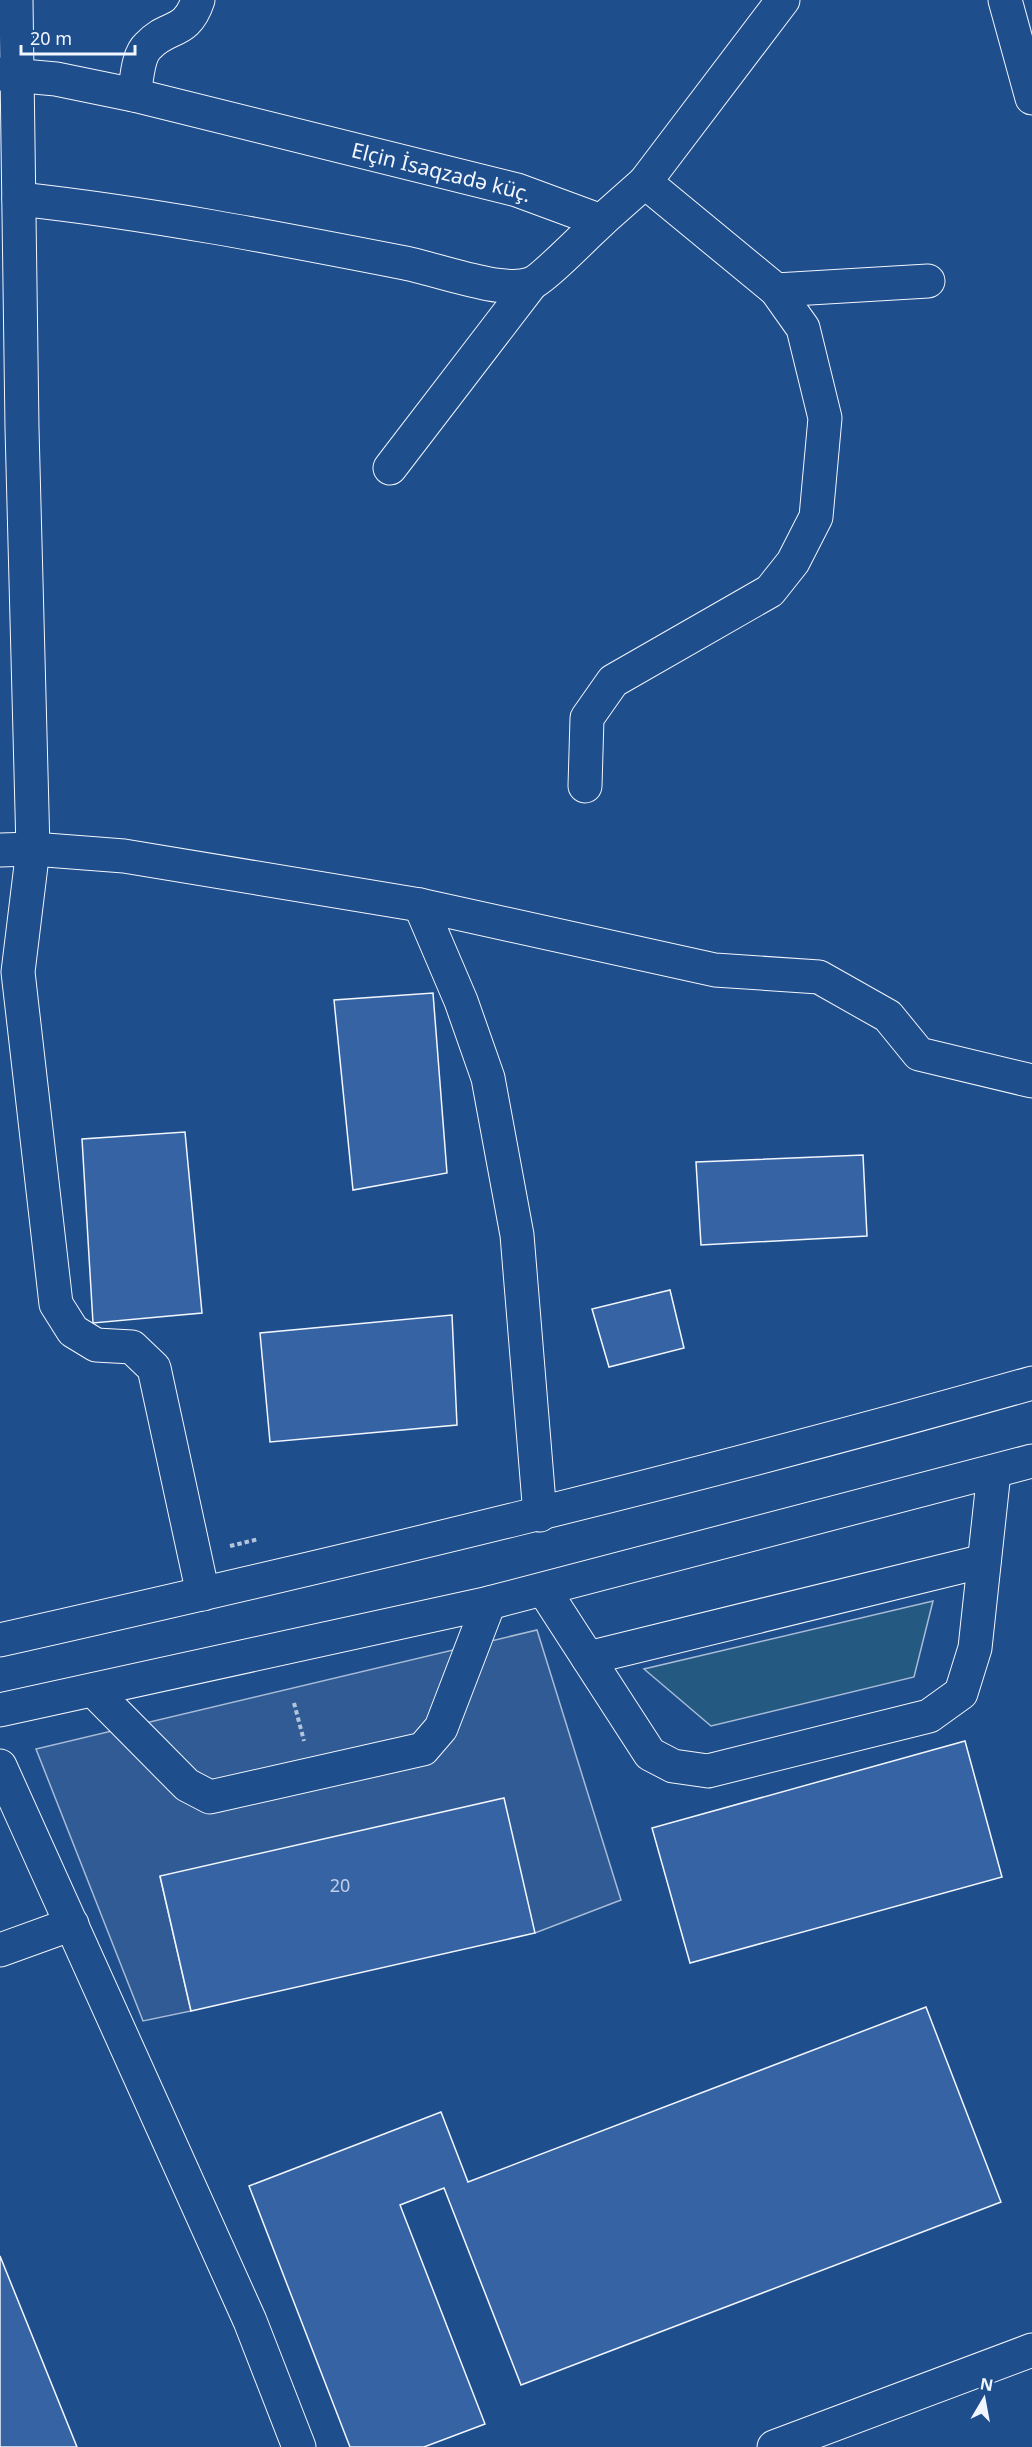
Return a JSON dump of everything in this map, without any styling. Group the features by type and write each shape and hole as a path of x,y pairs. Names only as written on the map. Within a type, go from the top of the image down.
{"street":[{"path":"16,0 9,74 19,199 11,428 33,849 18,972 56,1304 73,1331 96,1345 132,1347 154,1368 203,1594"},
{"path":"134,95 141,61 147,46 191,18 198,0"},
{"path":"390,468 531,284 645,182 783,0"},
{"path":"1005,0 1032,98"},
{"name":"Elçin İsaqzadə küç.","path":"9,74 56,79 134,95 517,190 601,221"},
{"path":"585,786 587,718 613,681 770,591 793,562 816,517 825,418 803,328 776,290 645,182"},
{"path":"19,199 116,210 408,264 496,285 514,287 531,284"},
{"path":"776,290 928,281"},
{"path":"0,850 33,849 124,856 420,905 715,970 819,977 888,1016 919,1054 1032,1081"},
{"path":"420,905 461,1001 488,1078 517,1235 540,1515"},
{"path":"0,1640 540,1515 1032,1383"},
{"path":"0,1710 544,1590 1032,1461"},
{"path":"544,1590 650,1754 673,1766 708,1771 929,1716 961,1693 975,1648 994,1472"},
{"path":"588,1658 984,1560"},
{"path":"93,1690 187,1785 210,1797 423,1749 441,1728 489,1603"},
{"path":"0,1766 250,2321 299,2447"},
{"path":"0,1950 72,1924"},
{"path":"774,2447 1032,2350"}],"shaded area":[{"path":"933,1601 914,1677 711,1726 644,1669"},
{"path":"537,1630 621,1900 535,1933 160,1877 191,2011 143,2021 36,1749"}],"building":[{"path":"433,993 447,1173 353,1190 334,1000"},
{"path":"185,1132 202,1313 93,1323 82,1139"},
{"path":"863,1155 867,1236 701,1245 696,1162"},
{"path":"670,1290 684,1348 609,1367 592,1309"},
{"path":"452,1315 457,1425 270,1442 260,1333"},
{"path":"965,1741 1002,1877 690,1963 652,1828"},
{"path":"504,1798 535,1933 191,2011 160,1876"},
{"path":"926,2007 1001,2202 521,2385 444,2188 400,2205 485,2424 424,2447 350,2447 249,2186 441,2112 468,2182"},
{"path":"0,2256 77,2447 0,2447"}]}
